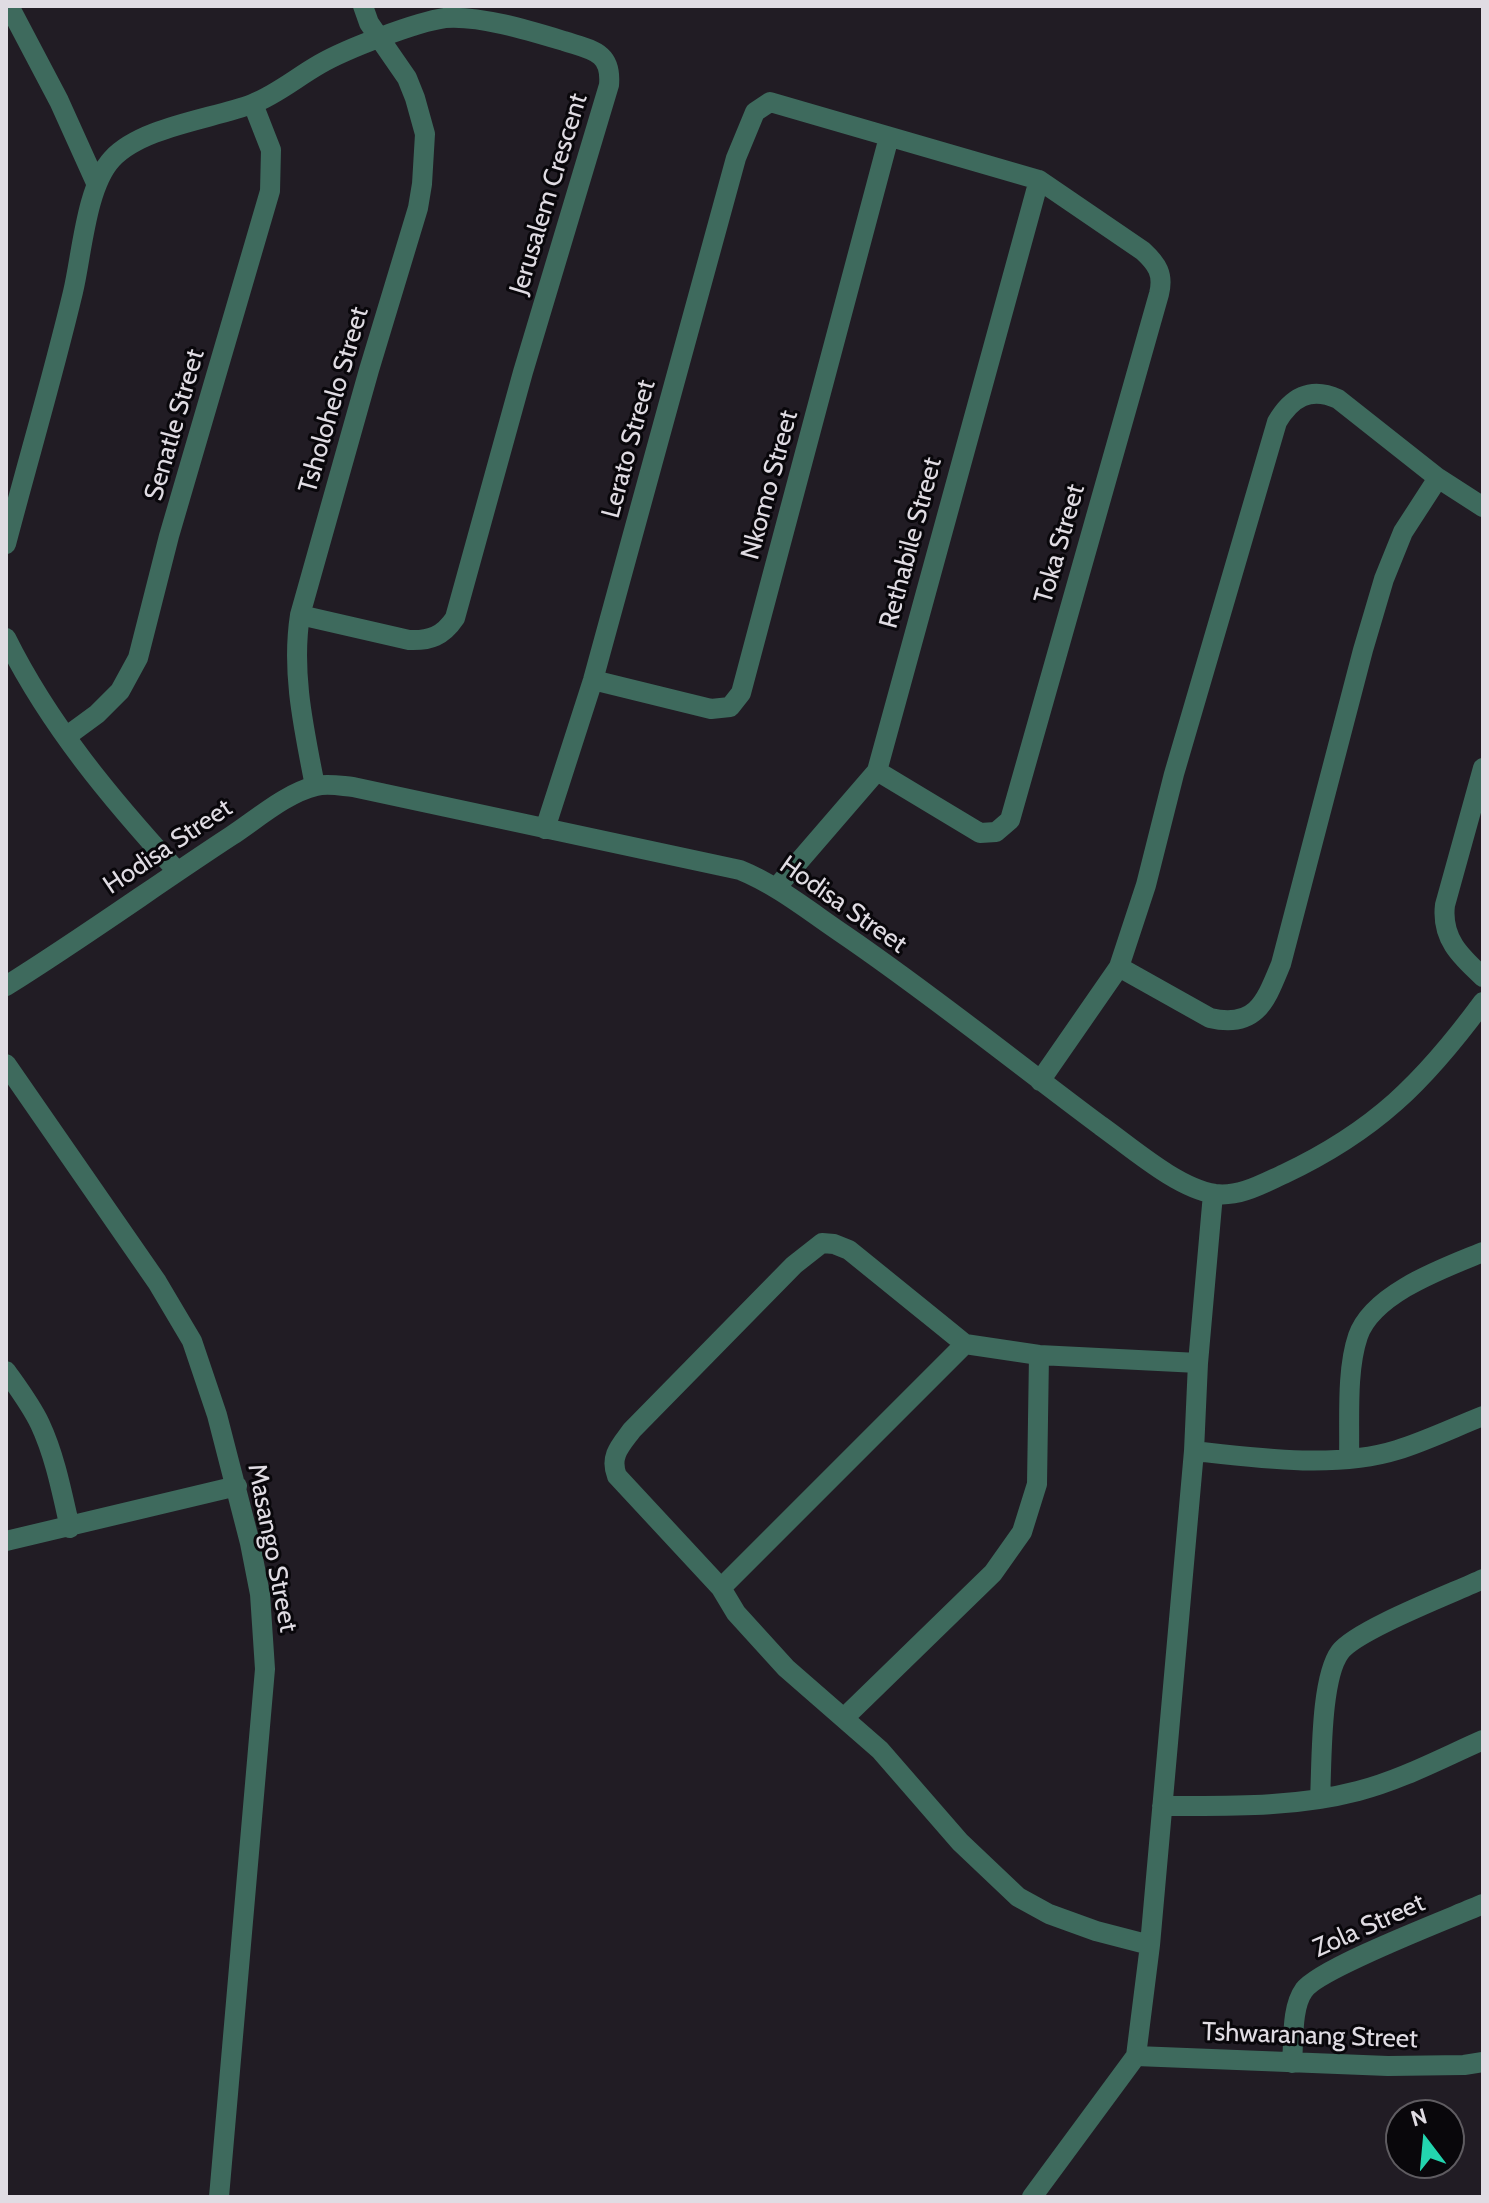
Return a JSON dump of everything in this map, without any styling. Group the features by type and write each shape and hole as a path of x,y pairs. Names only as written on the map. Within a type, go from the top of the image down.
{"street":[{"path":"9,6 59,101 96,183"},
{"name":"Tsholohelo Street","path":"315,786 296,673 295,645 300,615 418,208 422,184 425,134 415,98 407,78 369,23 363,6"},
{"name":"Jerusalem Crescent","path":"6,544 73,291 96,183 111,159 137,142 167,129 253,104 322,63 379,39 444,18 471,19 555,38 594,51 607,62 609,85 523,372 455,618 443,633 423,641 300,615"},
{"name":"Lerato Street","path":"545,829 593,680 736,158 755,112 770,102 889,137"},
{"name":"Senatle Street","path":"67,736 97,714 120,691 138,658 169,536 270,191 271,150 253,104"},
{"path":"889,137 1039,180"},
{"name":"Nkomo Street","path":"593,680 711,709 730,707 741,693 889,137"},
{"name":"Toka Street","path":"877,771 980,833 996,832 1014,810 1159,294 1161,274 1154,261 1039,180"},
{"name":"Rethabile Street","path":"776,888 877,771 1039,180"},
{"path":"1040,1081 1119,967 1146,885 1239,549 1277,422 1286,405 1305,395 1328,394 1338,399 1438,478 1483,507"},
{"path":"1119,967 1210,1018 1222,1021 1243,1018 1265,1003 1281,964 1384,579 1403,532 1438,478"},
{"path":"6,638 22,671 109,796 177,871"},
{"path":"1483,768 1443,919 1454,949 1483,977"},
{"name":"Hodisa Street","path":"6,986 288,799 315,786 353,787 740,870 762,879 860,946 1152,1162 1192,1187 1213,1194"},
{"path":"1038,2190 1136,2056 1150,1945 1194,1451 1198,1363 1213,1194 1247,1191 1318,1158 1367,1127 1404,1096 1456,1039 1483,1002"},
{"name":"Masango Street","path":"6,1064 116,1221 185,1327 201,1363 237,1486 260,1594 265,1633 261,1734 248,1847 219,2197"},
{"path":"1150,1945 1096,1931 1049,1914 1018,1897 960,1842 880,1750 786,1668 736,1613 721,1588 617,1476 613,1463 619,1447 632,1430 794,1265 822,1243 849,1250 965,1344 1039,1355 1198,1363"},
{"path":"1349,1458 1352,1360 1359,1333 1377,1308 1391,1297 1434,1273 1483,1252"},
{"path":"721,1588 965,1344"},
{"path":"845,1717 993,1573 1022,1532 1037,1484 1039,1355"},
{"path":"6,1371 42,1428 58,1475 70,1528"},
{"path":"1194,1451 1279,1459 1349,1458 1395,1451 1483,1416"},
{"path":"6,1541 237,1486"},
{"path":"1320,1799 1327,1694 1330,1674 1340,1653 1357,1637 1483,1579"},
{"path":"1162,1806 1251,1807 1359,1791 1407,1774 1483,1740"},
{"name":"Zola Street","path":"1292,2063 1298,2005 1310,1983 1483,1904"},
{"name":"Tshwaranang Street","path":"1136,2056 1429,2066 1483,2062"}]}
